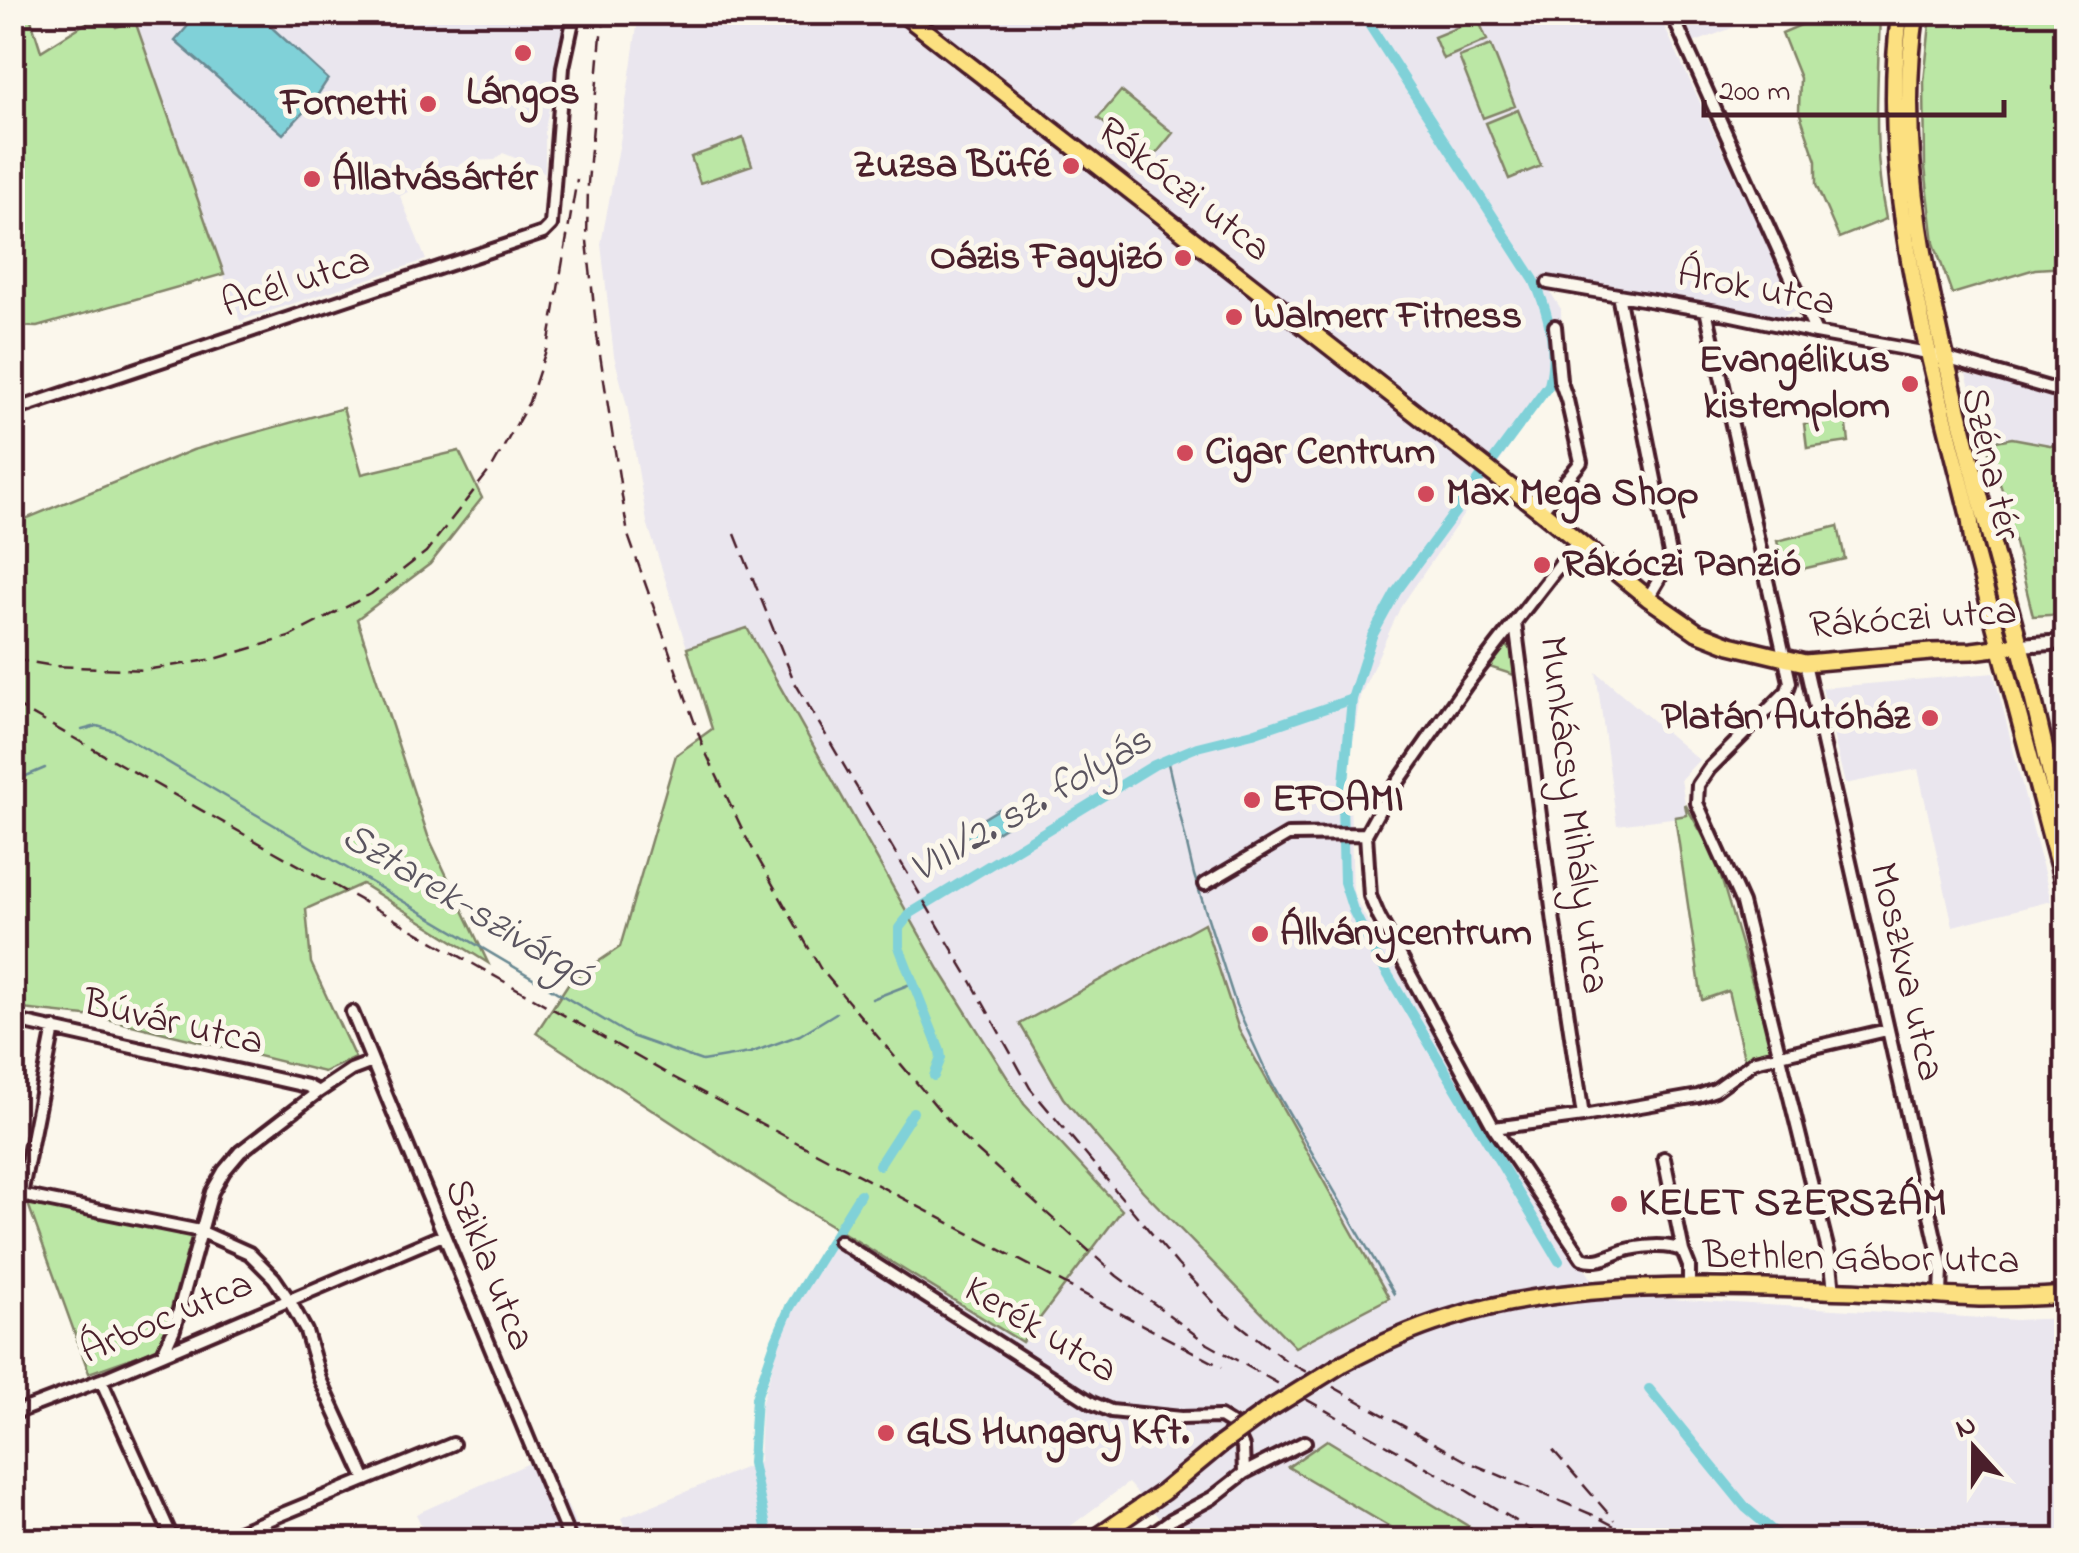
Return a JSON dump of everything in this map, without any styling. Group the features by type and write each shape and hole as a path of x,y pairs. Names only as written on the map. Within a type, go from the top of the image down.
{"main road":[{"name":"Rákóczi utca","path":"901,12 1696,632 1730,645 1805,663 2020,645"},
{"name":"Széna tér","path":"1900,12 1894,90 1896,163 1908,251 1974,544 2066,894"},
{"name":"Széna tér","path":"1916,12 1910,91 1913,167 1923,241 1945,360 2066,838"},
{"name":"Bethlen Gábor utca","path":"1094,1540 1268,1410 1342,1364 1449,1318 1554,1296 1609,1290 1834,1291 1979,1298 2066,1295"}],"street":[{"name":"Acél utca","path":"12,411 543,233 551,225 563,67 576,12"},
{"path":"1671,12 1816,334"},
{"name":"Árok utca","path":"1548,283 1928,353 2066,392"},
{"path":"1618,295 1671,559 1648,598"},
{"path":"1706,310 1790,682 1788,691 1709,768 1698,785 1697,803 1742,903 1832,1267 1834,1291"},
{"path":"1541,511 1581,462 1560,380 1554,326"},
{"name":"Munkácsy Mihály utca","path":"1578,541 1515,623 1583,1116"},
{"path":"1515,623 1466,686 1366,834 1370,896 1494,1128 1582,1258 1600,1261 1624,1251 1674,1246 1683,1251"},
{"name":"Rákóczi utca","path":"2020,645 2066,642"},
{"name":"Moszkva utca","path":"1805,663 1942,1268 1941,1295"},
{"path":"1790,682 1808,684"},
{"path":"1205,884 1288,834 1366,834"},
{"name":"Szikla utca","path":"352,1012 570,1540"},
{"name":"Búvár utca","path":"12,1020 307,1086 318,1092"},
{"path":"12,1216 21,1195 54,1028"},
{"path":"1494,1128 1698,1096 1716,1090 1755,1061 1887,1030"},
{"name":"Búvár utca","path":"163,1352 174,1329 212,1192 232,1162 318,1092 350,1070 372,1062"},
{"path":"1664,1158 1689,1266 1689,1288"},
{"path":"21,1195 200,1231 249,1252 290,1300 306,1331 320,1379 366,1480"},
{"name":"Árboc utca","path":"12,1414 443,1235"},
{"name":"Kerék utca","path":"840,1242 1092,1403 1111,1411 1181,1418 1220,1417 1233,1425 1243,1447 1244,1473"},
{"path":"101,1380 174,1540"},
{"path":"1142,1540 1212,1498 1244,1473 1305,1442"},
{"path":"219,1540 454,1444"}],"shaded area":[{"name":"Állatvásártér","path":"147,12 567,13 545,130 545,173 503,153 495,160 467,161 400,196 426,260 240,321 135,21"},
{"path":"639,13 1658,13 1798,310 1779,318 1542,279 1561,309 1562,370 1400,608 1360,696 1349,769 1353,891 1446,1052 1602,1295 2016,1320 2066,1318 2066,1540 1185,1540 1168,1528 1128,1483 1052,1540 631,1540 621,1518 759,1462 761,1404 791,1306 842,1232 1022,1342 1122,1210 1024,1104 939,969 747,629 687,648 647,522 627,406 614,356 601,244"},
{"path":"1679,13 1771,13 1693,43"},
{"path":"1966,374 2066,399 2066,448 2013,438 1986,443"},
{"path":"1596,672 1699,760 1681,779 1687,816 1617,825"},
{"path":"1994,673 2051,901 1953,926 1918,769 1845,784 1822,688"},
{"path":"545,1456 583,1540 428,1540 416,1514"}],"green space":[{"path":"13,12 29,13 41,51 102,13 107,13 116,27 135,21 224,274 37,327 13,326"},
{"path":"1068,12 1134,12 1134,13 1071,27"},
{"path":"1820,12 1880,13 1877,142 1886,219 1839,238 1816,185 1816,161 1799,111 1800,78 1782,33 1815,19"},
{"path":"1931,13 2066,13 2066,267 2035,269 1952,294 1934,243 1925,167 1924,82"},
{"path":"1478,19 1487,40 1443,59 1434,37"},
{"path":"1491,45 1515,106 1483,118 1459,57"},
{"path":"1121,91 1173,133 1150,161 1098,118"},
{"path":"1518,110 1541,166 1509,179 1486,123"},
{"path":"743,138 752,165 700,183 691,157"},
{"path":"343,408 362,474 459,451 482,498 430,564 357,619 428,836 488,963 362,884 306,909 311,963 355,1058 324,1072 103,1018 13,1008 13,524 193,450"},
{"path":"1846,418 1849,442 1807,448 1804,424"},
{"path":"2012,438 2066,448 2066,614 2033,616 2002,490 1986,443"},
{"path":"1838,526 1845,559 1785,573 1777,541"},
{"path":"747,628 939,969 1024,1104 1122,1210 1022,1342 785,1197 536,1033 570,981 620,947 676,755 712,729 687,648"},
{"path":"1506,645 1512,651 1514,675 1486,666"},
{"path":"1685,804 1715,857 1772,1049 1745,1062 1728,991 1702,1000 1675,817 1687,815"},
{"path":"1204,923 1239,1030 1389,1298 1295,1347 1143,1191 1063,1098 1020,1024"},
{"path":"27,1201 192,1234 160,1348 89,1373"},
{"path":"1327,1440 1491,1540 1412,1540 1288,1467"}],"water":[{"path":"199,13 256,13 328,79 283,134 175,41"},
{"path":"999,809 1008,825 973,847 963,831"}],"waterway":[{"path":"1361,12 1534,280 1548,318 1553,358 1549,385 1396,592 1372,636 1352,699 1342,804 1344,882 1372,948 1559,1261"},
{"name":"VIII/2. sz. folyás","path":"934,1076 940,1051 899,947 899,928 911,913 1154,765 1197,747 1253,733 1352,699"},
{"name":"Sztarek-szivárgó","path":"82,730 97,726 115,731 631,1036 702,1061 750,1053 800,1035 836,1013"},
{"path":"1167,759 1194,875 1236,1005 1271,1082 1394,1294"},
{"name":"Sztarek-szivárgó","path":"12,782 45,768"},
{"name":"Sztarek-szivárgó","path":"872,999 913,983"},
{"name":"VIII/2. sz. folyás","path":"879,1165 913,1112"},
{"name":"VIII/2. sz. folyás","path":"769,1540 752,1463 756,1398 790,1307 860,1194"},
{"path":"1649,1389 1746,1508 1784,1540"}],"railway":[{"path":"607,12 601,35 588,183 587,241 597,335 628,535 704,749 746,837 820,968 963,1138 1117,1276 1208,1344 1451,1481 1547,1540"},
{"path":"12,659 54,666 145,670 215,659 289,637 371,594 426,552 493,466 529,402 549,341 577,179"},
{"path":"735,534 794,681 1030,1088 1178,1265 1224,1313 1285,1360 1466,1461 1593,1515 1635,1540"},
{"path":"12,703 673,1077 1222,1367"},
{"path":"1553,1450 1614,1520"},
{"path":"1313,1528 1333,1540"}],"place":[{"name":"Lángos","path":"523,53"},
{"name":"Fornetti","path":"428,104"},
{"name":"Zuzsa Büfé","path":"1071,166"},
{"name":"Állatvásártér","path":"312,179"},
{"name":"Oázis Fagyizó","path":"1183,258"},
{"name":"Walmerr Fitness","path":"1234,317"},
{"name":"Evangélikus kistemplom","path":"1910,384"},
{"name":"Cigar Centrum","path":"1185,453"},
{"name":"Max Mega Shop","path":"1426,494"},
{"name":"Rákóczi Panzió","path":"1542,565"},
{"name":"Platán Autóház","path":"1930,718"},
{"name":"EFOAMI","path":"1252,800"},
{"name":"Állványcentrum","path":"1260,934"},
{"name":"KELET SZERSZÁM","path":"1619,1204"},
{"name":"GLS Hungary Kft.","path":"886,1433"}]}
